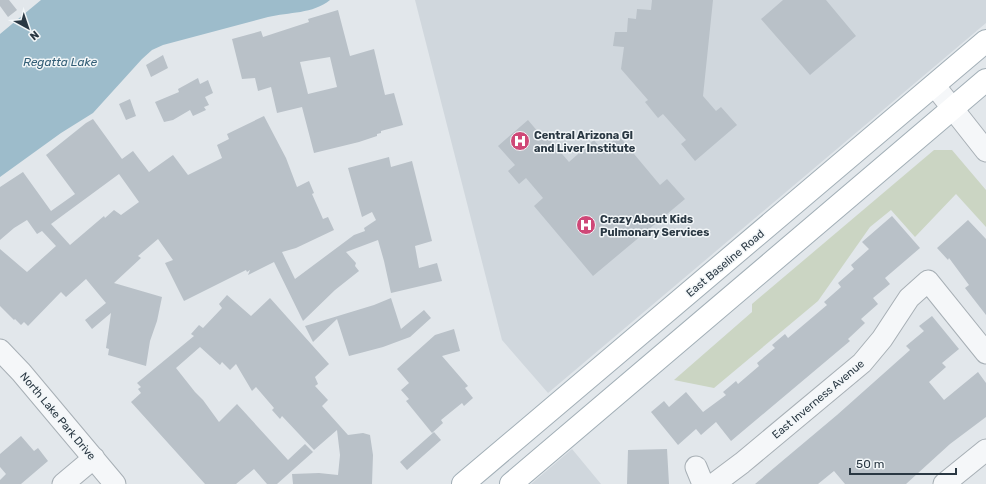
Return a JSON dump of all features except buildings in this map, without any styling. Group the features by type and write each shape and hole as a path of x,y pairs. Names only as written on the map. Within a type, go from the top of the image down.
{"main road":[{"name":"East Baseline Road","path":"463,484 986,41"},
{"path":"511,484 986,80"}],"street":[{"path":"934,85 986,151"},
{"name":"East Inverness Avenue","path":"714,484 742,463 862,363 882,339 909,298 928,281 986,353"},
{"name":"North Lake Park Drive","path":"0,350 21,372 115,484"},
{"path":"944,484 986,450"},
{"path":"63,484 94,458"}],"shaded area":[{"path":"415,0 986,0 986,23 548,393 502,340"},
{"path":"572,449 601,484 531,484"}],"green space":[{"path":"934,150 952,150 986,190 986,227 956,194 915,237 891,210 870,227 818,301 714,388 674,380 752,312 752,304"}],"water":[{"name":"Regatta Lake","path":"41,0 330,0 316,8 268,17 163,45 152,50 93,113 61,133 0,177 0,34"}],"place":[{"name":"Central Arizona GI and Liver Institute","path":"520,141"},
{"name":"Crazy About Kids Pulmonary Services","path":"586,225"}]}
